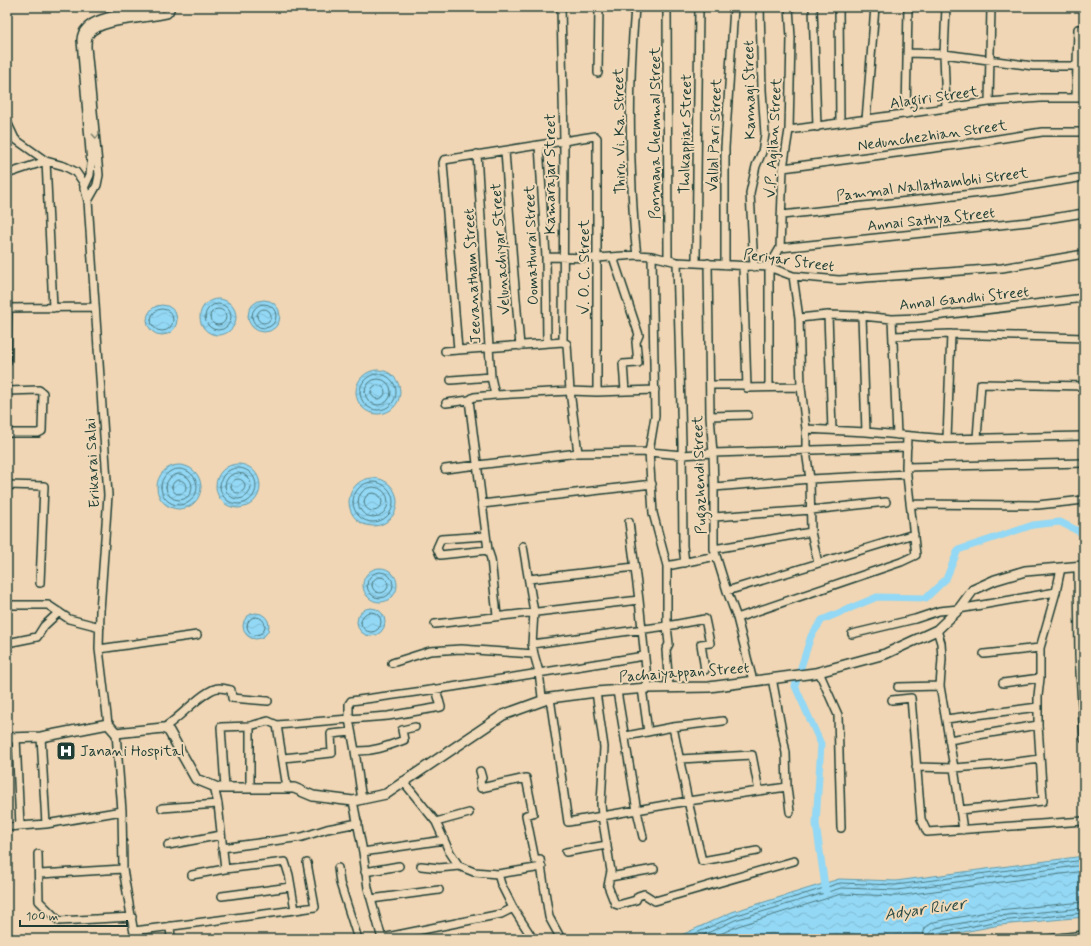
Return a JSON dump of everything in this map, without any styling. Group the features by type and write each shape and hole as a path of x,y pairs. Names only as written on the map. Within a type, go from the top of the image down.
{"main road":[{"name":"Pachaiyappan Street","path":"163,728 169,731 196,779 214,787 294,788 313,796 358,800 386,794 403,781 503,715 550,698 645,688 709,686 817,673 885,654 937,630 959,609 973,590 995,580 1025,571 1081,566"},
{"path":"12,738 42,737 108,724 116,733 163,728"}],"street":[{"path":"84,188 90,175 91,164 81,40 82,32 96,21 124,14 155,11 162,7"},
{"path":"88,201 97,185 99,175 87,47 88,37 95,29 104,25 167,14 171,7"},
{"name":"Kamarajar Street","path":"561,7 564,141 563,342 567,344 568,348 570,391 578,453"},
{"path":"598,73 599,7"},
{"name":"Thiru. Vi. Ka. Street","path":"635,7 631,50 630,145 637,255"},
{"name":"Ponmana Chemmal Street","path":"667,7 668,260"},
{"name":"Tholkappiar Street","path":"696,262 699,7"},
{"name":"Vallal Pari Street","path":"725,265 725,148 734,7"},
{"name":"Kannagi Street","path":"754,267 750,193 756,166 762,152 765,134 762,90 760,7"},
{"name":"V.P. Agilan Street","path":"770,267 780,248 783,168 789,130 791,38 789,7"},
{"path":"813,7 817,127"},
{"path":"839,7 840,124"},
{"path":"866,120 874,7"},
{"path":"906,114 908,7"},
{"path":"946,7 944,54 946,109"},
{"path":"989,102 991,7"},
{"path":"1080,98 1081,29"},
{"path":"907,53 944,54 1034,66 1080,66"},
{"name":"Alagiri Street","path":"789,130 989,102 1042,98 1080,98"},
{"name":"Erikarai Salai","path":"7,122 15,139 46,161 64,166 76,172 83,182 88,201 108,496 99,649 108,724"},
{"name":"Nedunchezhian Street","path":"783,168 979,142 1042,132 1084,132"},
{"name":"V. O. C. Street","path":"564,141 592,136 597,138 597,392"},
{"path":"458,350 443,163 444,160 564,141"},
{"name":"Oomathurai Street","path":"539,145 546,257 547,343"},
{"name":"Velunachiyar Street","path":"505,151 520,346"},
{"name":"Jeevanatham Street","path":"477,154 491,376 495,395"},
{"path":"7,174 46,161 53,308"},
{"name":"Pammal Nallathambhi Street","path":"782,215 999,191 1084,178"},
{"name":"Annai Sathya Street","path":"780,248 1028,222 1084,213"},
{"name":"Periyar Street","path":"546,257 598,258 637,255 652,256 677,262 770,267 793,276 839,280 994,268 1084,254"},
{"path":"652,256 655,416 649,452 653,513 667,566 667,626 669,644 666,650 670,687"},
{"path":"613,257 639,335 636,342 638,363 623,364 624,392"},
{"path":"677,262 683,546 685,562"},
{"name":"Pugazhendi Street","path":"708,263 710,416 713,453 715,552 727,591 738,618 753,681"},
{"path":"743,266 747,388 801,387"},
{"path":"769,387 770,267"},
{"path":"793,276 799,318 801,387 806,430 806,451 810,479 811,532 818,563"},
{"name":"Annal Gandhi Street","path":"799,318 828,314 892,319 918,318 1084,298"},
{"path":"7,362 8,305 53,308 95,307"},
{"path":"828,314 832,430"},
{"path":"862,316 866,432"},
{"path":"892,319 897,434"},
{"path":"893,336 951,334 1084,338"},
{"path":"947,439 951,334"},
{"path":"445,351 563,342"},
{"path":"451,380 491,376"},
{"path":"710,385 747,384"},
{"path":"977,438 981,384 1084,386"},
{"path":"7,391 40,390 43,393 42,431 7,433"},
{"path":"446,403 469,400 474,397 495,395 570,391 624,392 655,390"},
{"path":"469,400 488,550 492,559 496,616"},
{"path":"710,416 748,415"},
{"path":"806,430 866,432 947,439 1084,436"},
{"path":"738,618 901,562 916,554 907,471 908,436"},
{"path":"445,469 578,453 649,452 682,455 907,448"},
{"path":"714,487 907,471 1084,463"},
{"path":"482,504 652,484"},
{"path":"7,485 44,486 40,583"},
{"path":"910,504 1038,505 1084,500"},
{"path":"714,517 811,510 886,502"},
{"path":"629,522 642,629 648,732"},
{"path":"667,566 715,552 811,532"},
{"path":"727,591 914,534"},
{"path":"486,536 441,539 437,548 440,555 488,550"},
{"path":"523,546 534,612 532,644 539,672 542,697 550,698 568,822 688,801 787,787"},
{"path":"1081,566 1084,739"},
{"path":"529,579 635,567"},
{"path":"960,810 1043,801 1038,725 1040,648 1056,592 1061,568"},
{"path":"852,634 915,619 940,611 1056,592"},
{"path":"435,624 639,600"},
{"path":"7,605 48,605 69,619 100,627"},
{"path":"7,643 36,637 44,626 59,612"},
{"path":"532,644 667,626 705,619 710,643 701,644 705,670"},
{"path":"937,630 941,643 942,659 940,686 963,830"},
{"path":"99,649 197,635"},
{"path":"984,654 1040,648"},
{"path":"392,663 430,651 461,649 534,654"},
{"path":"513,908 501,914 382,938 365,872 358,823 355,752 349,719 349,704 351,701 644,656"},
{"path":"817,673 838,715 841,828"},
{"path":"775,678 786,753 787,787 790,812"},
{"path":"1003,683 1040,678"},
{"path":"898,687 940,686"},
{"path":"163,728 172,723 206,693 218,688 231,690 232,698 268,701"},
{"path":"225,788 221,727 250,726 268,721 277,725 388,716 441,707 436,689"},
{"path":"617,691 626,736 637,811 643,837"},
{"path":"596,692 604,747 601,804 602,816 611,871 608,886 614,904 618,905 636,900 638,896 644,894 655,900 794,861"},
{"path":"892,700 911,698 921,819 927,832 1084,821"},
{"path":"946,719 1038,707"},
{"path":"626,736 673,727 722,721"},
{"path":"277,725 283,758 286,788"},
{"path":"949,740 1038,725"},
{"path":"250,726 250,788"},
{"path":"355,752 365,752 404,740 402,730 415,727"},
{"path":"673,727 702,861 757,851"},
{"path":"283,758 332,753 331,734 351,732"},
{"path":"116,733 122,811 123,869 135,939"},
{"path":"42,737 46,824"},
{"path":"12,738 20,826"},
{"path":"680,759 752,755 759,791"},
{"path":"916,767 954,768 1040,759"},
{"path":"480,771 482,778 480,781 481,788 526,778 533,813 526,815 535,860 540,859 549,918 561,939"},
{"path":"403,781 436,822 449,851 459,866"},
{"path":"214,787 218,804 224,869"},
{"path":"162,808 218,804"},
{"path":"7,827 46,824 122,811"},
{"path":"436,822 469,813"},
{"path":"222,848 302,837 327,829 358,823"},
{"path":"168,845 221,835"},
{"path":"363,852 444,840"},
{"path":"566,852 607,845"},
{"path":"38,854 40,874 39,901 59,921 132,917"},
{"path":"192,875 224,869 283,862 287,867 295,910"},
{"path":"134,930 315,907 306,864"},
{"path":"365,872 399,866"},
{"path":"421,866 439,868 459,866 474,872 498,874 542,867"},
{"path":"338,868 340,883 358,939"},
{"path":"40,874 123,869"},
{"path":"610,878 654,869"},
{"path":"498,874 501,884 513,908 531,939"},
{"path":"222,896 290,887"},
{"path":"371,899 438,890"},
{"path":"170,926 171,939"},
{"path":"1050,939 1084,936"}],"water":[{"path":"218,299 228,302 233,307 236,317 233,327 228,332 218,335 208,332 203,327 200,317 203,307 208,302"},
{"path":"261,300 267,300 276,304 280,316 276,328 267,332 261,332 252,328 248,319 248,313 252,304"},
{"path":"162,305 173,309 177,320 173,331 162,335 151,331 147,320 151,309"},
{"path":"374,370 382,370 387,371 394,376 399,383 399,401 394,408 387,413 374,414 366,411 359,404 356,396 356,388 359,380 366,373"},
{"path":"234,464 242,464 254,470 260,482 260,490 254,502 242,508 234,508 222,502 216,490 216,482 222,470"},
{"path":"179,465 191,469 197,475 201,487 197,499 191,505 179,509 167,505 161,499 157,487 161,475 167,469"},
{"path":"368,478 378,478 387,482 393,488 396,493 396,511 387,522 378,526 368,526 359,522 353,516 349,507 349,497 353,488 359,482"},
{"path":"377,568 383,568 387,569 394,575 397,585 396,592 390,599 383,602 377,602 373,601 366,595 363,588 363,582 364,578 370,571"},
{"path":"371,608 381,612 385,622 381,632 371,636 361,632 357,622 361,612"},
{"path":"256,613 265,617 269,626 265,635 256,639 247,635 243,626 247,617"},
{"name":"Adyar River","path":"1084,856 1084,917 1000,925 927,939 673,939 732,912 839,879 896,881"}],"waterway":[{"path":"826,893 816,824 821,744 795,686 811,636 822,620 877,597 926,598 946,579 958,550 1033,525 1060,522 1084,534"}],"place":[{"name":"Janani Hospital","path":"66,751"}]}
